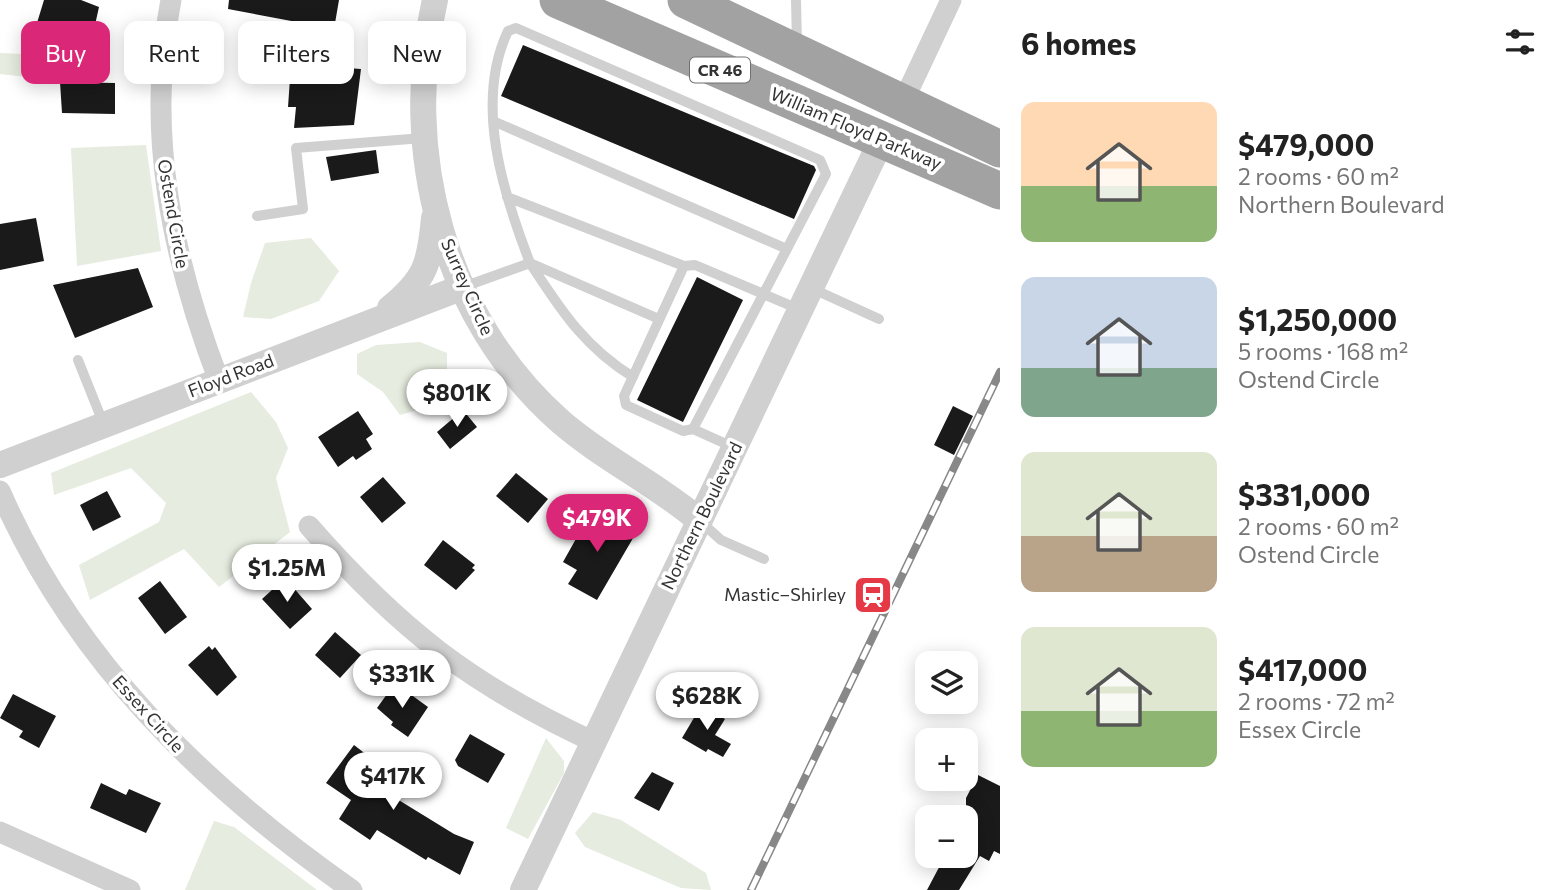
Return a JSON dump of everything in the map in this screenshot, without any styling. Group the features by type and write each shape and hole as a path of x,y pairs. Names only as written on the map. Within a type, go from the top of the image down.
{"highway":[{"name":"William Floyd Parkway","path":"558,0 1000,191"},
{"name":"CR 46","path":"686,0 1000,149"}],"street":[{"name":"Ostend Circle","path":"171,0 162,85 161,155 165,187 190,298 219,381"},
{"name":"Surrey Circle","path":"435,0 425,60 423,138 435,211 463,287 486,335 516,376 546,409 602,455 677,501 700,521"},
{"path":"902,104 951,0"},
{"name":"Northern Boulevard","path":"523,890 881,141"},
{"path":"375,320 410,292 423,275 431,253 435,211"},
{"name":"Floyd Road","path":"0,465 463,287"},
{"name":"Essex Circle","path":"0,491 61,605 98,656 154,724 243,808 352,890"},
{"path":"309,526 364,587 449,661 515,704 594,742"},
{"path":"0,832 130,890"}],"lane":[{"path":"796,0 797,54"},
{"path":"633,377 603,358 569,322 530,263 507,197 493,121 498,52 508,31 516,28 820,160 826,174 693,429"},
{"path":"493,121 787,249"},
{"path":"257,216 303,209 296,148 423,138"},
{"path":"507,197 684,266 695,265 763,295 806,299 879,319"},
{"path":"463,287 530,263 659,319"},
{"path":"684,266 624,396 626,405 683,430 693,429 735,448"},
{"path":"78,360 104,425"},
{"path":"700,521 721,540 764,559"}],"shaded area":[{"path":"0,53 21,54 21,76 0,74"},
{"path":"146,145 161,251 77,266 71,148"},
{"path":"311,238 339,271 319,301 271,319 243,317 265,243"},
{"path":"420,342 447,353 447,374 421,409 400,415 383,392 357,374 357,354 376,345"},
{"path":"251,392 276,422 288,448 276,478 290,532 219,587 184,549 90,600 79,565 159,522 166,503 131,468 54,495 51,473"},
{"path":"546,738 564,761 564,773 528,839 506,828"},
{"path":"593,812 621,820 706,873 711,890 681,888 585,847 575,833"},
{"path":"214,821 234,827 317,890 185,890"}],"building":[{"path":"44,0 81,0 99,7 96,21 38,21"},
{"path":"229,0 339,0 335,21 292,21 228,9"},
{"path":"523,45 814,166 816,170 794,219 501,96"},
{"path":"354,68 361,69 354,125 294,128 296,107 288,107 290,84 354,84"},
{"path":"115,83 115,114 62,113 60,84"},
{"path":"376,150 379,173 331,181 326,157"},
{"path":"36,218 44,261 0,270 0,224"},
{"path":"138,268 153,307 75,338 53,285"},
{"path":"697,277 743,300 683,422 637,400"},
{"path":"953,406 973,416 954,455 934,445"},
{"path":"463,410 477,427 450,449 437,432"},
{"path":"358,411 373,434 366,439 372,449 356,460 353,456 338,467 318,437"},
{"path":"516,473 548,499 528,523 496,496"},
{"path":"383,477 406,503 382,523 360,497"},
{"path":"107,491 121,517 93,531 80,505"},
{"path":"591,512 605,520 610,518 636,533 597,600 568,584 577,570 563,562"},
{"path":"443,540 475,565 472,568 475,570 456,590 424,565"},
{"path":"285,578 312,609 290,629 262,599"},
{"path":"160,581 187,617 165,634 138,598"},
{"path":"335,632 361,655 340,678 315,655"},
{"path":"209,646 212,650 215,647 237,677 217,696 188,665"},
{"path":"395,683 428,707 408,737 391,725 393,722 377,708"},
{"path":"13,694 56,716 39,748 19,737 23,731 0,718"},
{"path":"701,706 725,719 715,735 731,744 723,757 708,749 706,752 682,738"},
{"path":"470,734 505,754 488,783 458,766 455,760"},
{"path":"354,745 406,785 397,799 454,834 474,842 460,875 428,857 426,860 377,830 370,840 339,819 351,800 326,783"},
{"path":"652,772 674,783 659,811 634,798"},
{"path":"978,775 1000,786 1000,854 994,851 989,861 980,856 978,859 978,805 966,805 970,791 978,791"},
{"path":"101,783 126,795 129,789 161,803 146,833 90,808"},
{"path":"939,868 973,868 959,890 927,890"}],"railway":[{"path":"751,890 1000,372"}],"place":[{"name":"Mastic–Shirley","path":"873,595"}]}
